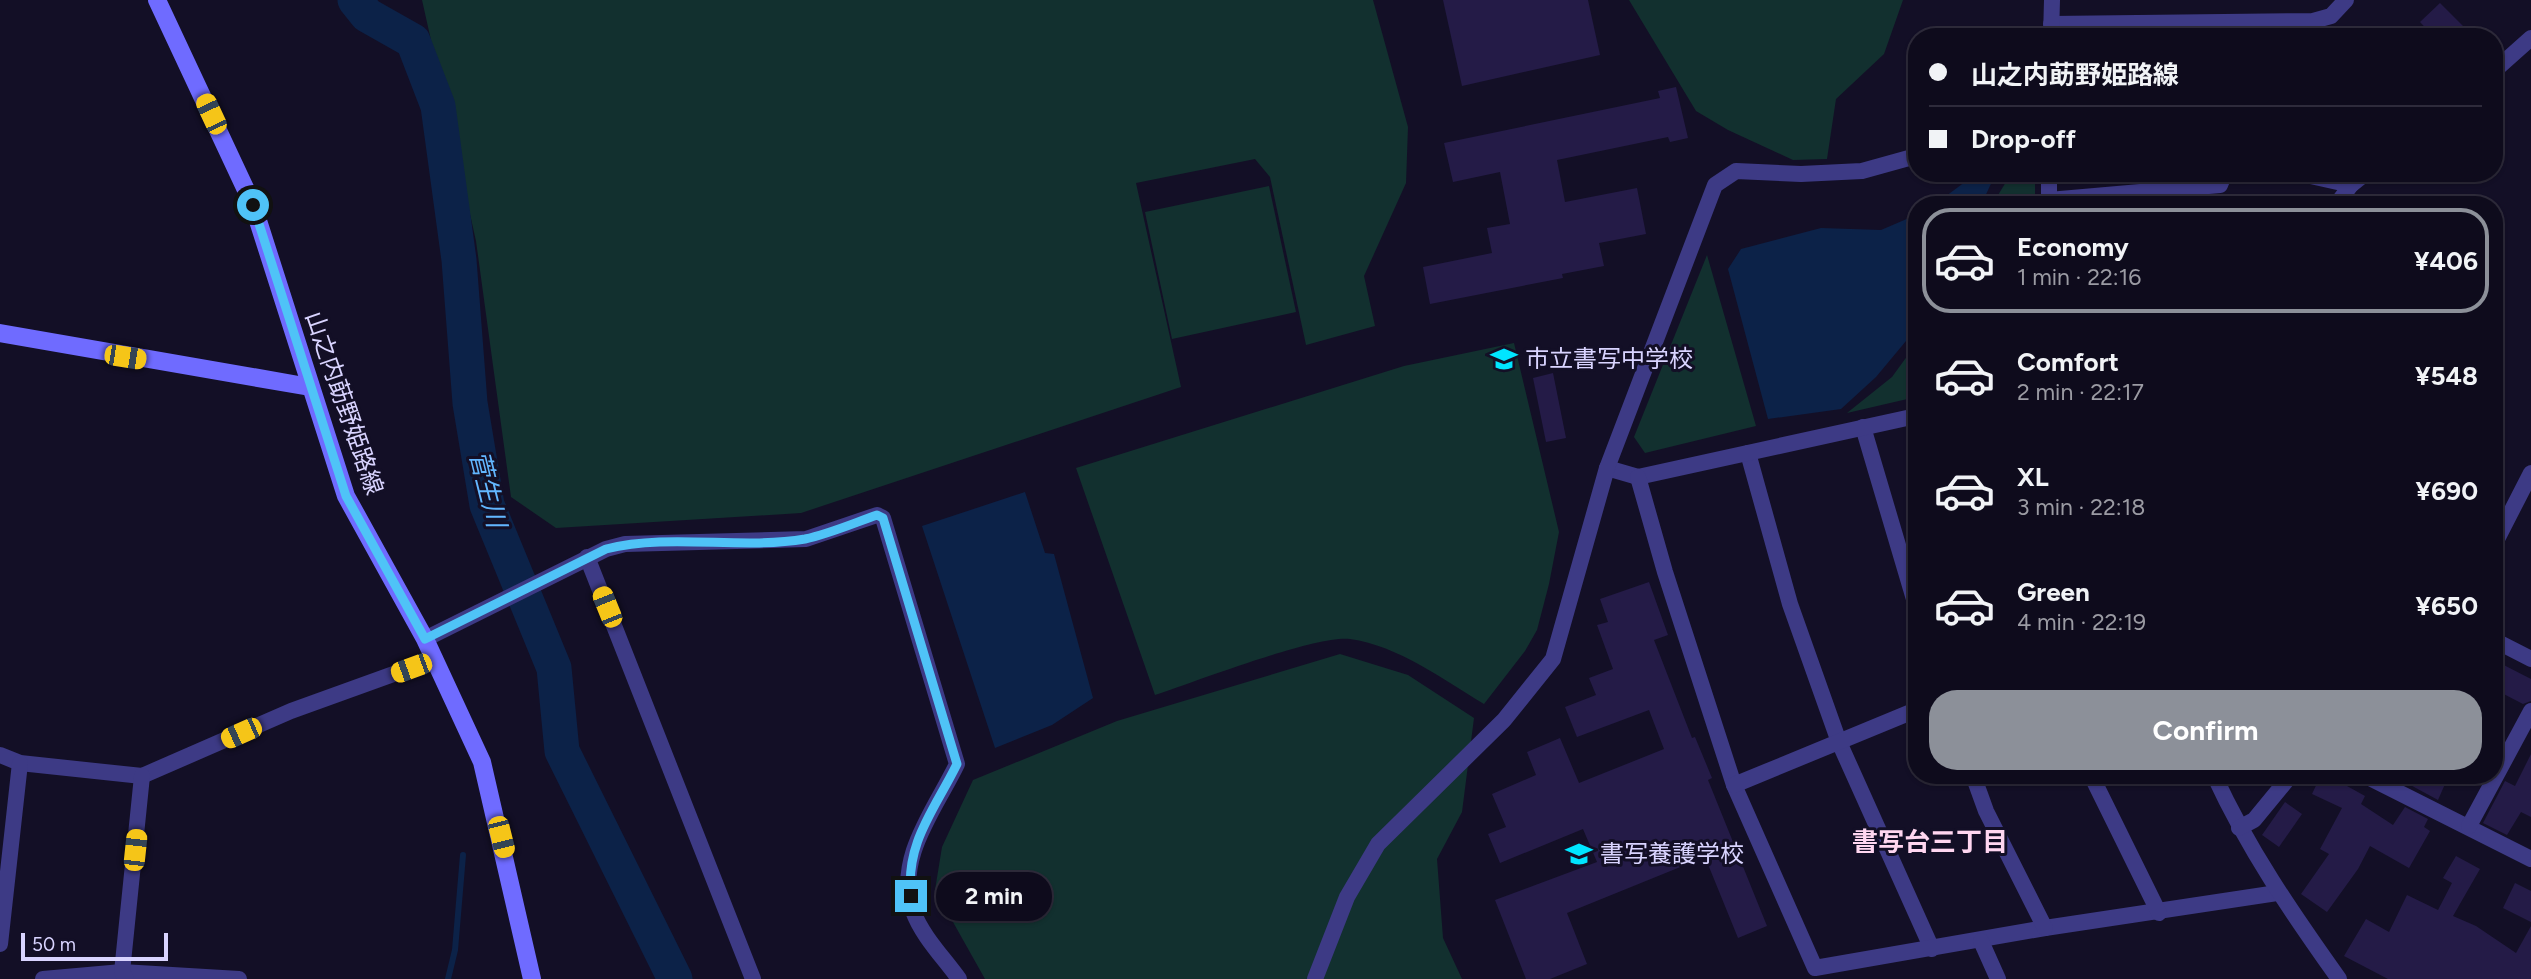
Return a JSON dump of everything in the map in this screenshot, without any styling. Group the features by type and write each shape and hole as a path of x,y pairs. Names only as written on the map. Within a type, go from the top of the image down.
{"main road":[{"name":"山之内莇野姫路線","path":"157,0 253,205 346,496 425,639 482,762 532,979"},
{"path":"0,333 310,387"}],"street":[{"path":"2051,28 2052,0"},
{"path":"2233,28 2313,21 2331,16 2346,0"},
{"path":"2503,63 2531,38"},
{"path":"1315,979 1347,897 1378,844 1504,720 1553,659 1607,468 1715,185 1736,171 1801,174 1863,170 1908,158"},
{"path":"2174,196 2220,185 2221,182"},
{"path":"2338,182 2351,185"},
{"path":"2343,196 2355,182"},
{"path":"1607,468 1638,477 1908,418"},
{"path":"1863,427 1908,579"},
{"path":"1748,453 1790,604 1839,742 1932,949"},
{"path":"2503,527 2531,472"},
{"path":"1638,477 1669,586 1734,785 1817,974 2045,928 2159,913 2277,893"},
{"path":"425,639 583,559 625,544 735,543 806,538 877,515 883,518 957,764 921,830 911,858 913,911 959,979"},
{"path":"583,559 753,979"},
{"path":"2503,645 2531,659"},
{"path":"0,755 20,763 142,776 291,711 435,659"},
{"path":"2503,763 2531,711"},
{"path":"1734,785 1908,713"},
{"path":"0,944 20,763"},
{"path":"124,976 142,776"},
{"path":"1976,784 1986,811 2045,928"},
{"path":"2095,784 2159,913"},
{"path":"2218,784 2239,828 2277,893 2339,979"},
{"path":"2239,828 2254,820 2284,784"},
{"path":"2383,784 2531,859"},
{"path":"2469,826 2492,784"},
{"path":"1981,941 1998,979"},
{"path":"43,979 124,976 239,979"}],"green space":[{"path":"422,0 1373,0 1408,127 1406,183 1364,276 1375,326 1306,345 1270,177 1255,159 1136,183 1181,387 801,513 556,528 511,497 476,241"},
{"path":"1629,0 1903,0 1884,54 1836,99 1827,159 1793,160 1728,130 1696,111"},
{"path":"2006,182 2035,182 2035,196 1997,196"},
{"path":"1269,186 1296,312 1172,339 1145,212"},
{"path":"1707,255 1756,426 1645,453 1634,437"},
{"path":"1514,343 1559,532 1537,630 1525,651 1484,704 1403,656 1350,639 1310,644 1155,695 1076,468 1404,366"},
{"path":"1908,355 1908,399 1847,413 1892,377"},
{"path":"1340,654 1408,675 1474,718 1462,812 1437,859 1443,938 1462,979 985,979 935,890 942,847 973,780 1117,721"}],"water":[{"path":"1965,182 1992,182 1985,196 1946,196"},
{"path":"1908,218 1908,339 1876,377 1841,409 1768,419 1728,269 1741,249 1821,228 1881,230"},
{"path":"1025,492 1045,553 1054,554 1093,698 1052,725 995,748 922,526"}],"building":[{"path":"1443,0 1588,0 1600,55 1462,86"},
{"path":"2440,3 2465,28 2426,28 2420,22"},
{"path":"1676,87 1688,138 1670,142 1668,137 1557,160 1565,202 1637,188 1646,234 1599,243 1604,266 1562,274 1563,278 1430,304 1423,267 1492,253 1487,228 1510,224 1500,172 1453,182 1444,143 1660,98 1658,91"},
{"path":"1553,373 1566,438 1546,442 1533,378"},
{"path":"1649,582 1668,635 1654,640 1692,738 1695,737 1712,778 1708,780 1767,926 1738,938 1705,857 1567,913 1587,964 1550,979 1526,979 1495,900 1597,862 1583,829 1500,863 1488,834 1506,827 1492,794 1536,775 1527,752 1560,738 1579,783 1664,749 1649,710 1577,737 1565,707 1596,695 1589,678 1613,669 1597,625 1608,622 1600,599"},
{"path":"2503,665 2531,679 2531,701 2523,704 2503,694"},
{"path":"2531,754 2531,817 2521,812 2507,835 2483,823 2505,781 2515,786"},
{"path":"2317,784 2348,784 2347,786 2365,796 2361,804 2393,825 2405,807 2428,819 2424,827 2430,831 2409,868 2370,846 2358,869 2327,912 2301,894 2329,854 2320,849 2342,808 2312,794"},
{"path":"2409,784 2445,784 2438,800"},
{"path":"2285,802 2302,814 2279,847 2262,835"},
{"path":"2456,856 2480,869 2453,916 2476,926 2516,953 2531,926 2531,979 2388,979 2344,956 2366,919 2389,932 2407,895 2438,910 2452,883 2443,878"},
{"path":"2515,883 2531,891 2531,922 2503,908"}],"waterway":[{"name":"菅生川","path":"355,0 367,15 413,41 438,106 459,260 470,403 487,505 554,668 562,751 675,979"},
{"path":"448,979 455,950 463,855"}],"place":[{"name":"市立書写中学校","path":"1504,359"},
{"name":"書写養護学校","path":"1579,854"}],"district":[{"name":"書写台三丁目","path":"1930,842"}],"route":[{"path":"253,205 346,496 425,639 606,549 625,544 735,543 806,538 877,515 883,518 957,764 921,830 911,858 911,896"}]}
